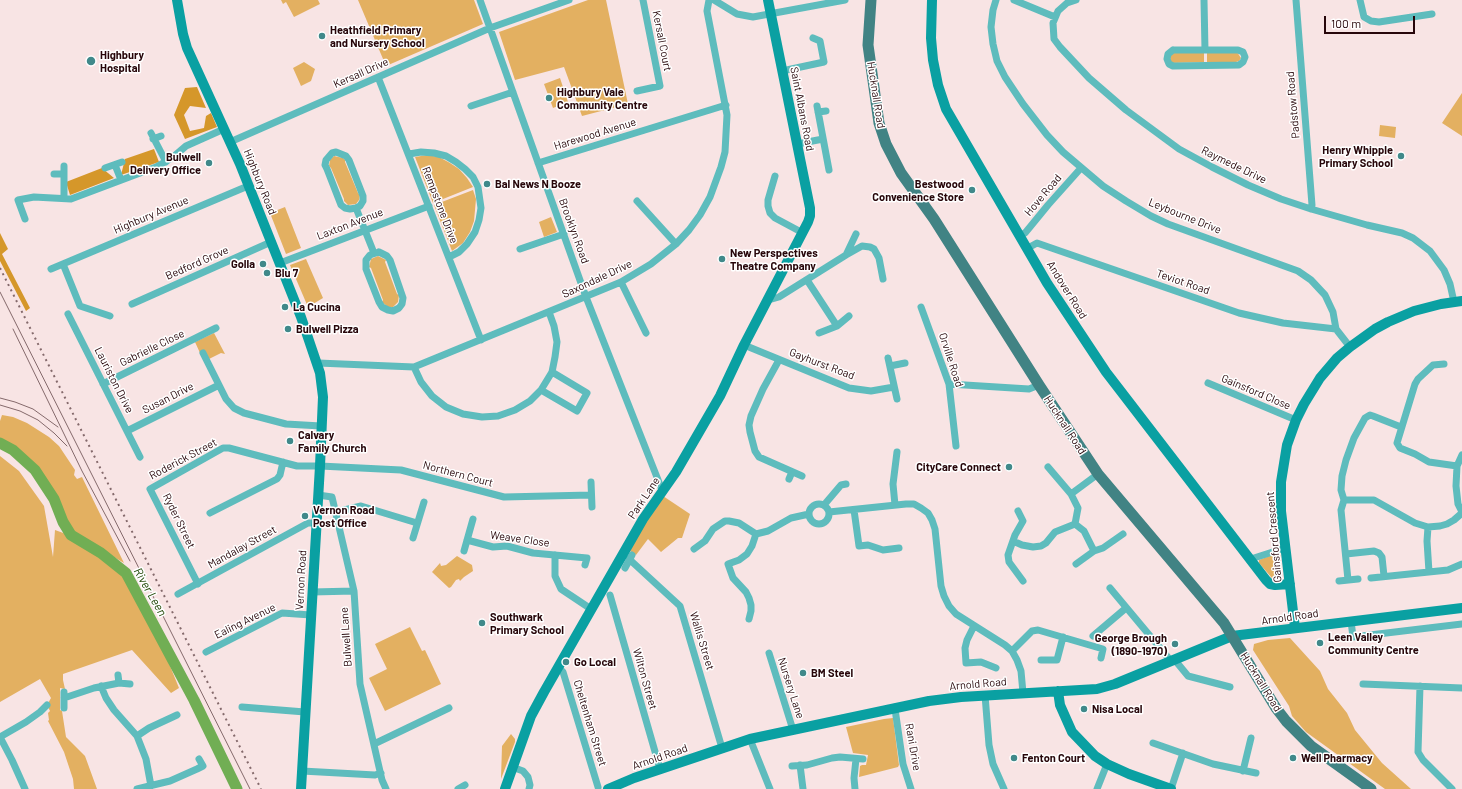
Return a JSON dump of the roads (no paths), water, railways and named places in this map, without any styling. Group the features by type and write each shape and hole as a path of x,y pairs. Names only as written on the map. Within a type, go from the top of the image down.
{"main road":[{"name":"Hucknall Road","path":"870,0 868,45 879,123 886,144 901,173 934,219 1098,474 1224,623 1276,708 1286,721 1311,746 1371,789"}],"street":[{"name":"Highbury Road","path":"178,0 183,34 187,48 230,142 280,263 319,368"},
{"name":"Brooklyn Road","path":"480,0 586,297 662,490"},
{"name":"Kersall Drive","path":"230,142 490,28 569,0"},
{"name":"Kersall Court","path":"637,91 660,86 643,0"},
{"name":"Saxondale Drive","path":"319,368 414,367 621,282 651,264 676,244 700,215 722,167 726,145 726,105 707,11 709,0"},
{"path":"714,0 732,11 745,16 759,16 832,1 845,0"},
{"name":"Saint Albans Road","path":"768,0 810,212 808,222"},
{"name":"Andover Road","path":"932,0 931,38 938,85 946,109 1047,283 1106,372 1250,561 1270,584 1290,584"},
{"name":"Leybourne Drive","path":"996,0 991,27 992,44 997,61 1005,77 1023,104 1047,135 1063,152 1104,186 1126,202 1151,216 1168,224 1298,271 1311,280 1324,295 1332,312 1336,329 1350,347"},
{"path":"1014,0 1055,17 1062,6 1076,0"},
{"path":"1204,0 1205,50"},
{"name":"Padstow Road","path":"1296,0 1312,206 1311,209"},
{"path":"1360,0 1364,17 1371,21 1380,22 1429,14 1428,23"},
{"name":"Raymede Drive","path":"1055,17 1053,23 1053,35 1060,47 1090,78 1126,110 1158,134 1212,168 1254,188 1311,209 1402,233 1413,238 1430,251 1444,270 1458,302"},
{"path":"782,71 824,62 819,39"},
{"path":"1173,50 1205,50 1238,50 1243,52 1245,57 1243,62 1239,65 1173,66 1169,64 1167,59 1168,54 1173,50"},
{"name":"Rempstone Drive","path":"378,77 481,340"},
{"path":"471,106 513,92"},
{"name":"Harewood Avenue","path":"538,163 726,105"},
{"path":"826,111 817,109 829,170"},
{"path":"25,219 18,200 34,197 71,198 156,167 166,162 186,146 224,129"},
{"path":"161,136 152,136 166,162"},
{"path":"797,144 823,139"},
{"path":"409,154 421,152 446,156 465,169 473,177 478,186 481,208 480,220 475,232 467,244 459,252 449,257"},
{"path":"332,153 342,153 349,160 363,196 360,206 356,208 345,208 341,204 325,165 326,160 332,153"},
{"path":"105,168 122,162"},
{"path":"115,164 121,180"},
{"path":"64,166 64,198"},
{"name":"Hove Road","path":"1020,235 1025,233 1081,168"},
{"path":"54,174 64,174"},
{"path":"775,176 768,200 770,213 775,218 802,233"},
{"name":"Highbury Avenue","path":"51,269 248,186"},
{"path":"772,189 780,192"},
{"path":"637,201 676,244"},
{"name":"Laxton Avenue","path":"280,263 429,206"},
{"path":"356,208 374,253"},
{"name":"Park Lane","path":"505,789 531,716 643,519 652,504 676,472 720,396 744,345 808,222"},
{"path":"520,249 564,234"},
{"path":"846,255 856,234"},
{"name":"Bedford Grove","path":"132,304 271,242"},
{"name":"Teviot Road","path":"1028,248 1037,243 1239,313 1283,322 1336,329"},
{"path":"769,297 772,299 779,298 862,246 874,249 879,258 882,276 873,274"},
{"path":"379,252 387,256 402,292 402,304 393,311 382,307 366,269 366,260 374,253 379,252"},
{"path":"63,264 80,306 110,316"},
{"path":"807,280 836,326"},
{"path":"621,282 646,333"},
{"name":"Gainsford Crescent","path":"1295,628 1281,511 1281,482 1288,445 1296,420 1304,404 1320,378 1337,358 1375,329 1400,316 1426,307 1458,302"},
{"name":"Orville Road","path":"921,307 949,384 956,446"},
{"path":"414,367 421,382 432,396 446,407 463,414 482,417 498,416 515,410 530,401 541,390 552,372 557,342 554,326 549,312"},
{"name":"Lauriston Drive","path":"68,314 140,457"},
{"path":"819,333 836,326 849,316"},
{"name":"Gabrielle Close","path":"103,384 211,328"},
{"name":"Gayhurst Road","path":"744,345 849,388 871,391 894,387"},
{"path":"203,353 226,399 234,408 244,413 286,424 321,426"},
{"path":"888,358 897,399"},
{"path":"779,360 763,389 751,416 749,425 755,451 759,457 802,476"},
{"path":"1444,364 1431,362 1415,384 1396,440 1400,448 1429,462 1457,466"},
{"path":"890,366 905,363"},
{"name":"Vernon Road","path":"300,789 320,466 322,397 319,368"},
{"path":"541,390 577,411 587,393 552,372"},
{"name":"Gainsford Close","path":"1208,383 1296,420"},
{"path":"949,384 1029,389 1039,384"},
{"name":"Susan Drive","path":"127,431 219,385"},
{"path":"1348,580 1341,510 1344,500 1341,490 1342,476 1346,460 1354,438 1365,418 1370,415 1401,427"},
{"name":"Roderick Street","path":"150,489 223,448 229,448 297,466 320,466"},
{"path":"895,505 893,484 897,452"},
{"path":"1344,500 1374,500 1415,523 1428,527 1447,524 1454,520 1462,512 1456,498 1457,466 1462,455"},
{"path":"213,508 277,479 283,462"},
{"name":"Northern Court","path":"320,466 401,470 504,497 591,496"},
{"path":"1048,467 1071,494 1078,508 1075,524"},
{"path":"789,479 792,472"},
{"path":"1071,494 1098,474"},
{"path":"591,482 592,506"},
{"path":"824,505 841,485 846,484"},
{"name":"Ryder Street","path":"150,489 198,584"},
{"name":"Bulwell Lane","path":"318,495 332,497 336,512 354,591 360,684 381,774 386,789"},
{"path":"413,538 424,502"},
{"path":"818,504 824,505 829,512 828,519 820,524 814,522 810,518 809,514 812,506 818,504"},
{"path":"829,512 914,504 924,511 932,520 935,529 941,586 949,606 956,614 1012,651 1021,671 1023,693"},
{"path":"336,512 361,506 417,523"},
{"path":"854,510 859,546 868,545 883,550 899,548"},
{"path":"1018,511 1023,521 1015,535 1008,555 1009,562 1022,581"},
{"path":"694,549 705,540 716,526 725,521 738,523 756,534 768,531 791,518 809,514"},
{"path":"464,552 473,519"},
{"name":"Mandalay Street","path":"178,594 308,523 316,523"},
{"path":"1013,541 1022,545 1033,547 1041,546 1046,543 1055,532 1075,524"},
{"path":"1075,524 1084,531 1094,551"},
{"path":"1428,527 1426,541 1429,572"},
{"path":"749,619 751,605 749,598 733,578 726,561 739,560 747,554 752,546 756,534"},
{"path":"1076,564 1094,551 1103,548 1123,534"},
{"name":"Weave Close","path":"467,540 493,547 508,546 533,553 587,558 586,565"},
{"path":"1250,561 1254,558 1286,548"},
{"path":"1346,554 1374,551 1378,552 1382,557 1384,576"},
{"path":"555,555 555,576 561,589 591,609"},
{"name":"Wallis Street","path":"625,568 630,557 680,606 722,748"},
{"path":"1371,578 1448,570 1462,564"},
{"path":"1339,581 1358,579"},
{"path":"1110,588 1126,608 1188,676 1219,681 1230,687"},
{"path":"312,592 354,591"},
{"name":"Wilton Street","path":"610,595 660,769"},
{"path":"1092,636 1126,608"},
{"name":"Arnold Road","path":"608,789 660,769 750,739 929,701 985,695 1097,689 1115,684 1232,636 1462,608"},
{"name":"Ealing Avenue","path":"209,648 282,613 311,615"},
{"path":"1351,621 1352,637 1462,624"},
{"path":"974,626 965,648 966,663 981,662 996,668"},
{"path":"1012,651 1035,630 1104,649 1101,658"},
{"path":"1041,660 1057,660 1063,637"},
{"name":"Nursery Lane","path":"768,653 793,730"},
{"name":"Cheltenham Street","path":"558,667 563,672 598,787"},
{"path":"118,676 119,683"},
{"path":"64,708 64,695 119,683 130,684"},
{"path":"101,686 106,698 114,710 136,736 146,759 151,786"},
{"path":"1367,686 1462,688"},
{"path":"1420,686 1418,752 1422,760 1452,789"},
{"path":"1058,691 1060,705 1072,732 1095,756 1107,764 1129,774 1171,789 1183,753"},
{"path":"985,695 989,744 994,764 1004,789"},
{"path":"25,789 0,737 36,715 48,705"},
{"path":"242,708 305,712"},
{"path":"374,744 449,708"},
{"name":"Rani Drive","path":"895,709 903,764 911,789"},
{"path":"136,736 177,715"},
{"path":"1243,771 1251,738"},
{"path":"750,739 770,789"},
{"path":"1153,743 1213,764 1256,773"},
{"path":"803,789 796,766 812,764 832,758 860,759 854,778 855,789"},
{"path":"137,789 170,781 203,766 199,759"},
{"path":"1097,789 1107,764"},
{"path":"512,767 523,772 528,777 530,785 529,789"},
{"path":"302,771 375,775 381,774"},
{"path":"458,789 465,785"}],"waterway":[{"name":"River Leen","path":"0,443 13,450 35,470 54,499 63,522 71,535 101,553 126,573 194,700 237,789"}],"tram line":[{"path":"0,292 250,789"},
{"path":"13,329 82,471 130,561"},
{"path":"0,398 33,409 58,427"},
{"path":"0,405 20,411 38,420 67,446"}],"railway":[{"path":"0,268 261,789"}],"place":[{"name":"Heathfield Primary and Nursery School","path":"322,36"},
{"name":"Highbury Hospital","path":"91,61"},
{"name":"Highbury Vale Community Centre","path":"549,98"},
{"name":"Henry Whipple Primary School","path":"1401,156"},
{"name":"Bulwell Delivery Office","path":"209,163"},
{"name":"Bal News N Booze","path":"487,184"},
{"name":"Bestwood Convenience Store","path":"972,190"},
{"name":"New Perspectives Theatre Company","path":"722,259"},
{"name":"Golla","path":"263,264"},
{"name":"Blu 7","path":"267,273"},
{"name":"La Cucina","path":"285,307"},
{"name":"Bulwell Pizza","path":"288,329"},
{"name":"Calvary Family Church","path":"290,441"},
{"name":"CityCare Connect","path":"1009,467"},
{"name":"Vernon Road Post Office","path":"305,516"},
{"name":"Southwark Primary School","path":"482,623"},
{"name":"Leen Valley Community Centre","path":"1320,643"},
{"name":"George Brough (1890-1970)","path":"1175,644"},
{"name":"Go Local","path":"566,662"},
{"name":"BM Steel","path":"803,673"},
{"name":"Nisa Local","path":"1084,709"},
{"name":"Fenton Court","path":"1014,758"},
{"name":"Well Pharmacy","path":"1293,758"}]}
